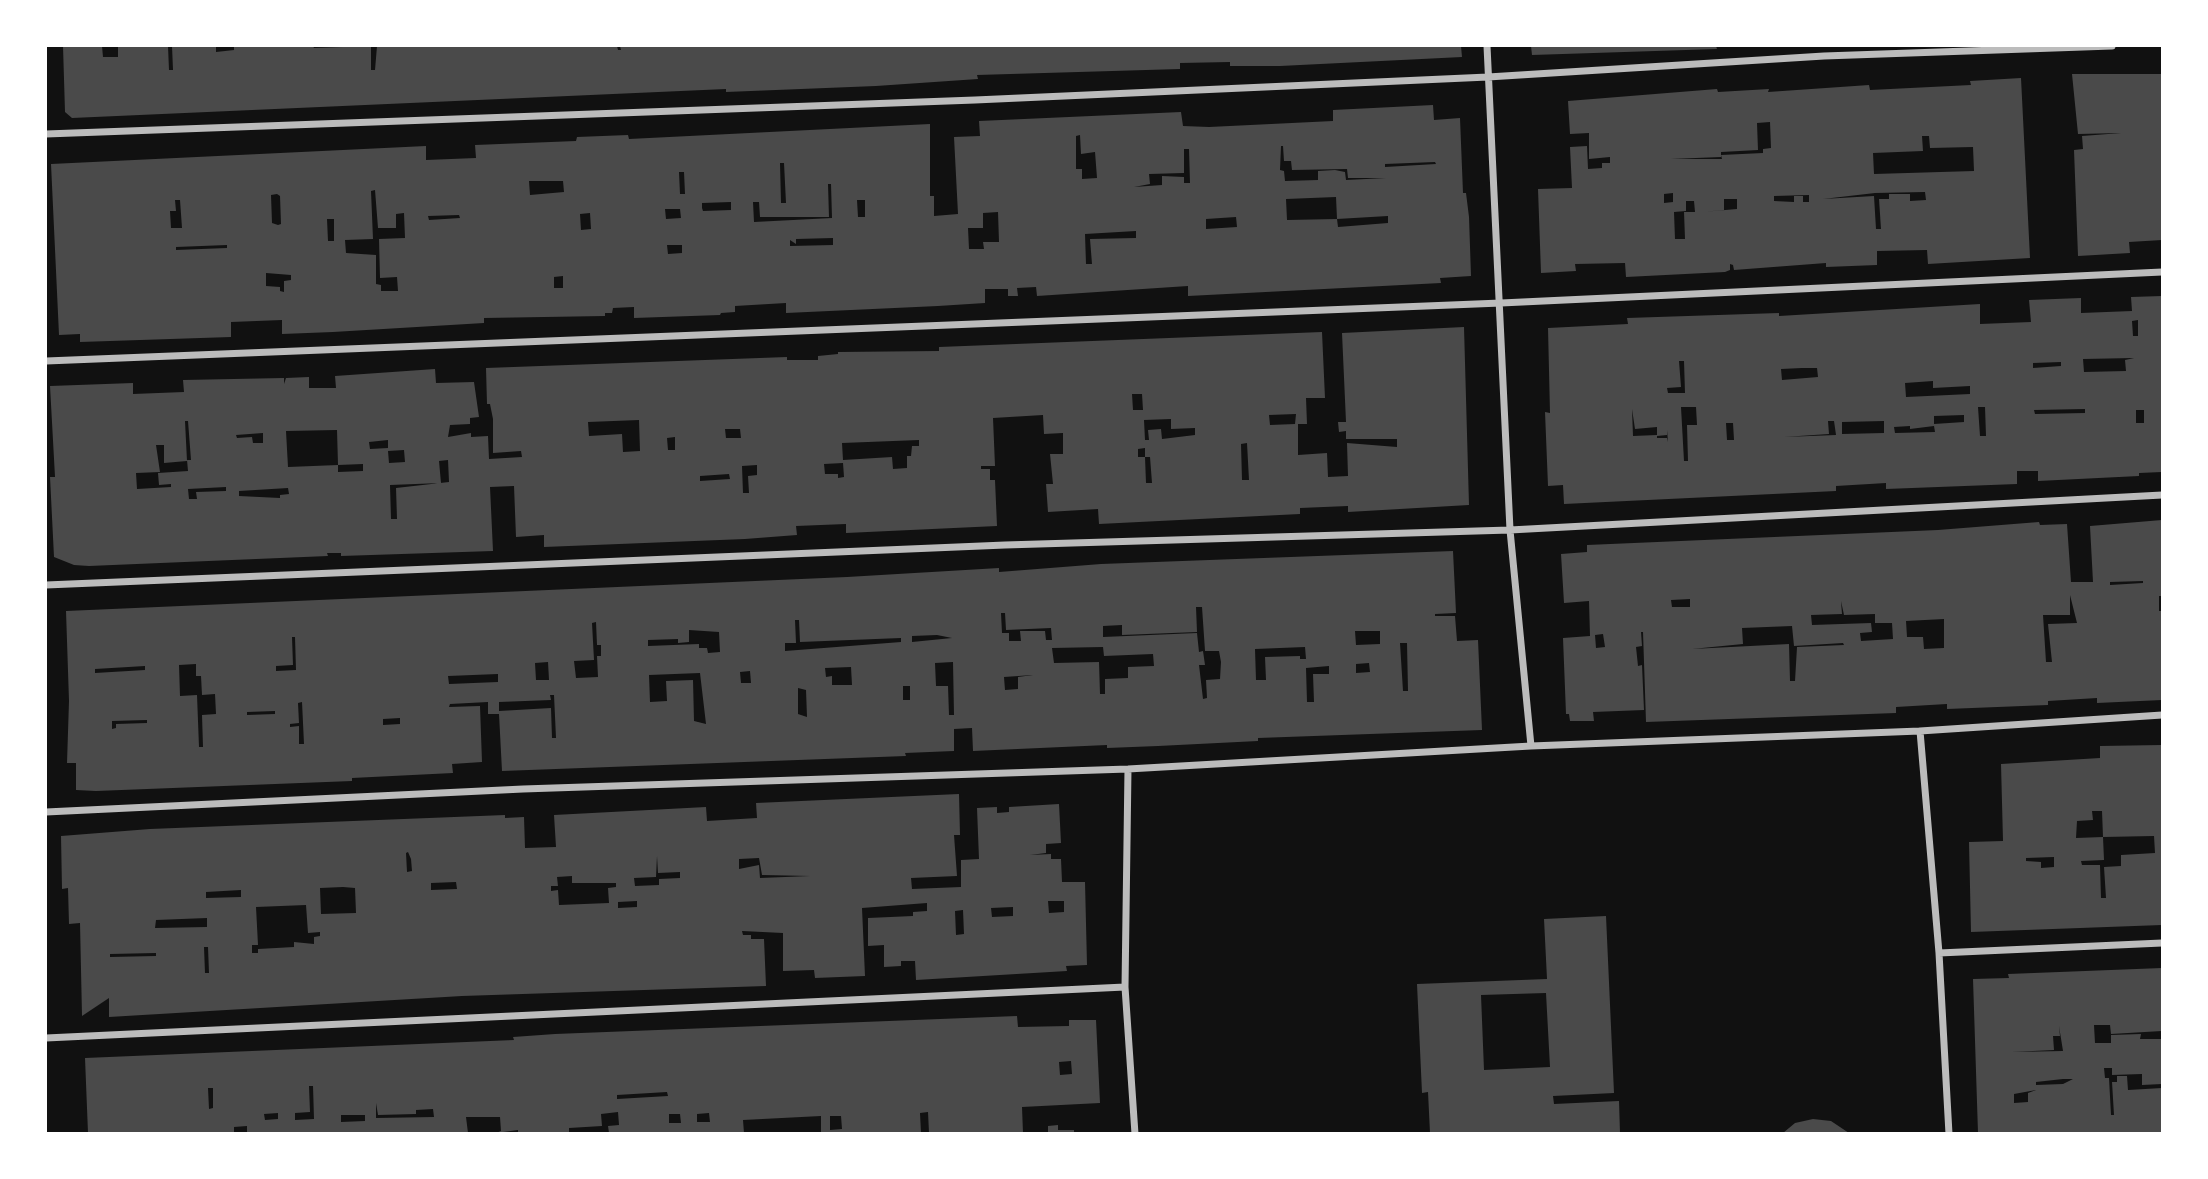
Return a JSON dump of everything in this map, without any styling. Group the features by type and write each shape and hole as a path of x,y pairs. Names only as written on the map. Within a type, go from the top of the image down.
{"street":[{"path":"1487,46 1510,530 1531,746"},
{"path":"46,134 975,100 1488,77 1824,56 2112,46"},
{"path":"46,361 1501,303 2162,272"},
{"path":"46,585 1005,545 1510,530 2162,495"},
{"path":"46,812 523,789 1128,769 1531,746 1920,731 2162,715"},
{"path":"1920,731 1939,953 1949,1133"},
{"path":"1128,769 1125,988 1135,1133"},
{"path":"1939,953 2162,943"},
{"path":"46,1038 1125,988"}],"building":[{"path":"63,46 102,46 103,57 118,57 118,46 168,46 169,70 173,70 172,46 216,46 216,52 234,50 234,46 371,46 371,70 375,70 377,46 617,46 618,50 621,50 620,46 1461,46 1462,57 1280,66 1230,66 1230,62 1180,63 1180,69 977,75 978,79 876,86 726,92 726,89 72,118 65,112"},
{"path":"1531,46 1716,46 1717,49 1532,55"},
{"path":"2072,74 2162,74 2162,240 2129,242 2130,253 2078,256 2074,150 2083,149 2082,136 2121,133 2078,134"},
{"path":"2021,78 2030,258 1928,264 1927,250 1877,251 1877,265 1826,267 1826,263 1734,270 1730,264 1730,270 1725,272 1626,277 1625,263 1575,264 1576,271 1541,273 1538,189 1572,188 1570,147 1587,146 1588,169 1602,168 1602,163 1610,163 1610,157 1589,159 1589,133 1570,134 1568,101 1717,89 1718,92 1769,89 1768,92 1869,85 1870,90 1971,85 1970,81","holes":["1770,122 1771,148 1763,149 1763,153 1721,155 1721,152 1758,150 1757,123","1922,136 1929,136 1930,148 1973,147 1974,171 1874,174 1873,153 1923,151","1721,155 1722,159 1671,159","1925,192 1926,200 1910,201 1910,194 1889,194 1889,199 1879,199 1881,229 1876,229 1874,196 1823,199 1875,193","1673,193 1673,202 1664,203 1664,194","1809,195 1809,202 1803,202 1803,196 1794,196 1794,202 1774,201 1774,196","1724,199 1737,199 1737,209 1702,212 1724,210","1686,201 1694,201 1695,212 1684,212 1685,239 1675,239 1674,212 1686,211"]},
{"path":"1433,105 1434,120 1460,118 1463,193 1466,193 1469,217 1471,276 1440,278 1441,283 1188,296 1188,286 1037,296 1036,287 1017,288 1018,296 1008,296 1008,289 985,289 985,303 786,313 786,303 735,306 735,312 720,315 634,318 634,307 613,308 612,313 605,313 605,316 484,318 484,323 282,334 282,320 231,322 231,337 80,342 80,334 59,335 51,164 426,146 426,160 476,158 475,145 576,141 577,137 628,135 629,139 930,124 930,196 934,196 934,216 958,214 954,137 980,136 979,121 1181,112 1183,126 1209,127 1333,121 1333,110","holes":["1080,135 1081,154 1095,152 1097,178 1082,179 1082,169 1076,169 1076,136","1281,146 1284,161 1291,161 1292,170 1347,169 1348,178 1386,178 1346,180 1345,172 1335,170 1318,171 1318,180 1285,181 1284,171 1280,170","1184,149 1189,149 1190,183 1184,183 1184,177 1162,176 1162,185 1134,187 1150,184 1149,174 1184,173","780,163 784,163 786,203 781,203","1385,164 1436,164 1385,167","679,172 684,172 685,194 680,194","529,181 563,181 564,192 530,195","828,184 831,184 832,218 754,222 753,202 759,202 760,217 829,217","375,190 378,228 396,228 396,214 404,213 405,238 379,239 380,278 397,277 398,291 381,291 381,285 376,284 376,255 346,253 345,240 373,239 371,191","277,194 280,196 281,224 272,223 271,195","1336,197 1337,219 1287,220 1286,199","175,200 180,200 182,228 171,228 170,211 176,211","857,200 865,200 865,217 858,217","731,202 731,210 703,211 702,203","665,209 680,209 681,218 666,219","998,212 999,242 983,242 984,249 969,249 968,228 983,228 983,213","590,213 591,229 581,230 580,214","459,215 460,218 429,220 428,216","1388,216 1388,223 1338,227 1337,219","1236,217 1237,227 1206,229 1206,219","327,219 334,219 334,241 328,241","1136,231 1136,238 1090,239 1092,264 1086,264 1085,234","833,238 833,245 790,246 790,240 796,244 796,239","227,245 227,248 176,250 176,247","667,245 682,245 682,253 668,254","266,273 291,275 291,280 284,281 284,292 280,291 280,287 266,286","563,276 563,288 554,288 554,277"]},
{"path":"2162,296 2162,472 2139,473 2139,476 2038,481 2038,471 2017,471 2017,484 1886,489 1886,483 1836,486 1836,491 1564,504 1563,485 1548,486 1545,412 1550,413 1548,328 1628,324 1627,318 1779,313 1779,316 1980,304 1980,324 2031,322 2029,300 2081,298 2081,313 2132,311 2131,297","holes":["2138,320 2138,336 2133,336 2132,321","2134,358 2125,360 2126,371 2084,372 2083,359","1679,361 1684,361 1685,393 1668,393 1667,388 1681,387","2061,362 2061,366 2033,368 2033,363","1817,368 1818,377 1782,380 1781,369","1933,381 1933,388 1970,386 1970,394 1906,397 1905,383","1681,407 1696,407 1697,425 1687,425 1688,461 1684,461","1978,407 1985,407 1986,436 1980,436","1632,409 1635,429 1657,427 1657,435 1633,436","2085,409 2085,413 2035,414 2034,410","2136,410 2144,410 2144,423 2136,423","1964,415 1964,422 1934,424 1934,416","1828,421 1834,421 1836,435 1784,437 1829,434","1884,421 1884,433 1842,434 1842,422","1726,423 1733,423 1734,440 1727,440","1910,426 1910,429 1934,426 1935,432 1895,433 1894,427"]},
{"path":"1464,327 1469,505 1348,512 1348,506 1300,508 1300,514 1099,524 1098,509 1048,512 1046,484 1053,484 1050,454 1063,454 1063,433 1044,434 1043,415 993,418 995,466 981,466 981,469 990,469 990,480 995,480 997,526 846,533 846,524 796,526 797,535 544,547 544,535 516,537 514,486 490,487 493,551 341,556 341,553 327,553 328,556 89,566 74,565 54,557 50,477 55,477 50,386 133,383 133,394 184,392 183,380 284,378 284,384 286,378 309,377 309,388 336,388 335,376 435,369 436,383 474,382 479,417 470,418 470,424 450,425 448,437 471,433 471,437 488,436 489,459 522,457 521,451 493,453 493,419 490,404 487,404 486,368 787,357 787,360 818,360 818,356 838,352 939,351 939,347 1322,332 1325,398 1306,398 1307,424 1298,424 1298,455 1327,453 1328,477 1348,476 1347,443 1397,447 1397,439 1346,439 1346,431 1339,432 1338,422 1346,422 1342,333","holes":["1132,394 1142,394 1143,410 1133,410","1296,414 1295,424 1270,425 1269,415","1171,419 1171,429 1195,428 1195,435 1162,439 1161,429 1148,430 1149,440 1145,440 1144,420","639,420 640,451 623,452 622,434 589,436 588,422","185,421 188,421 191,460 187,460 188,471 158,473 159,485 171,484 171,487 137,489 136,473 160,472 156,445 164,445 164,463 187,461","725,429 740,429 741,438 726,438","337,430 338,465 288,467 286,431","263,433 263,443 253,443 252,437 237,438 236,435","675,437 675,450 668,450 667,438","388,440 388,448 370,449 369,442","919,440 919,446 912,446 911,456 907,456 907,468 893,469 892,457 843,460 842,443","1247,443 1249,480 1242,480 1241,444","1145,448 1145,457 1138,457 1138,449","404,450 405,462 389,463 388,451","1145,457 1150,457 1152,483 1146,483","448,460 449,482 441,483 439,461","843,463 844,477 825,474 824,464","363,464 363,471 338,472 338,465","757,465 757,475 748,476 749,493 743,493 742,466","729,474 730,479 700,481 700,476","440,483 396,488 397,519 391,519 390,485","226,487 226,491 196,492 197,499 189,499 188,489","288,488 289,494 280,495 280,498 239,496 239,491"]},
{"path":"2162,520 2162,596 2159,596 2159,611 2162,611 2162,700 2097,703 2097,698 2048,701 2048,705 1947,709 1947,704 1896,707 1896,713 1646,722 1643,632 1641,632 1642,646 1636,647 1638,666 1642,665 1644,710 1593,712 1594,721 1570,721 1569,714 1566,714 1563,638 1590,636 1589,601 1564,603 1561,554 1587,552 1587,545 1938,530 2039,522 2040,525 2067,524 2071,582 2093,582 2090,526","holes":["2143,581 2110,585 2110,582","2070,595 2077,623 2048,624 2052,662 2046,662 2043,615 2070,615","1690,599 1690,607 1672,607 1671,600","1841,601 1844,615 1875,614 1875,623 1892,623 1893,639 1861,641 1860,633 1872,632 1871,623 1812,625 1811,615 1842,614","1944,619 1944,648 1924,649 1923,637 1907,637 1906,621","1792,626 1794,646 1844,645 1797,647 1795,681 1790,681 1789,644 1692,649 1743,644 1742,628","1603,634 1605,647 1596,648 1595,635"]},
{"path":"1453,551 1456,613 1435,616 1455,616 1457,641 1478,640 1482,730 1258,738 1258,741 1158,746 1107,748 1107,745 973,751 972,728 954,729 954,751 905,753 906,756 502,771 499,714 488,714 488,702 450,704 449,707 480,706 482,762 452,764 453,773 352,778 352,781 96,791 76,790 76,763 67,763 69,701 66,611 999,568 999,572 1101,564","holes":["1196,607 1202,607 1205,651 1219,651 1220,679 1206,680 1207,698 1203,699 1199,665 1205,665 1203,651 1199,652 1197,633 1103,637 1103,626 1122,625 1122,635 1197,632","1001,613 1005,613 1006,630 1051,628 1052,640 1046,640 1045,631 1020,631 1021,641 1009,641 1009,633 1002,633","795,620 799,620 800,642 901,638 901,642 785,651 785,643 796,643","596,622 597,645 601,645 601,656 597,656 598,677 576,678 574,661 594,660 592,623","689,630 719,632 720,652 708,653 707,648 699,648 699,644 648,646 648,640 678,639 678,643 689,642","1355,631 1380,631 1380,644 1356,645","937,635 952,638 912,642 912,636","292,637 295,637 296,670 276,671 276,666 293,665","1400,643 1407,643 1408,691 1403,691","1103,647 1104,656 1153,654 1154,666 1128,667 1128,678 1105,679 1105,694 1100,694 1099,662 1054,663 1052,648","1305,647 1306,659 1300,659 1300,656 1265,657 1266,680 1256,680 1255,649","548,662 549,680 536,680 535,663","953,662 954,715 949,715 948,686 936,686 935,663","1369,663 1370,672 1356,673 1356,664","196,664 196,676 201,676 202,695 215,694 216,714 202,715 203,747 199,747 197,695 180,696 179,665","145,666 145,670 95,673 95,669","1329,666 1329,674 1313,674 1314,702 1307,702 1306,668","851,667 852,685 832,685 832,676 826,677 825,668","750,671 751,683 741,683 740,672","700,673 706,724 694,721 693,680 666,681 667,701 650,702 649,675","498,674 498,682 449,684 448,676","1033,675 1018,677 1018,689 1005,690 1004,677","903,686 910,686 910,700 903,700","798,688 806,690 807,717 798,714","550,695 554,695 556,738 552,738 551,708 499,711 499,702 551,700","302,702 304,744 299,744 299,726 290,727 290,724 299,723 298,703","275,711 275,714 247,715 247,712","400,718 400,724 383,725 383,719","147,720 147,723 116,724 116,728 112,729 112,721"]},
{"path":"2162,745 2162,925 1971,932 1969,842 2003,841 2001,764 2100,758 2100,746","holes":["2092,811 2102,811 2103,837 2076,838 2077,821 2093,820","2154,836 2155,853 2121,855 2121,866 2104,867 2106,898 2101,898 2100,865 2082,865 2081,861 2104,860 2103,837","2054,857 2054,867 2041,868 2041,862 2026,861 2026,858"]},
{"path":"959,794 960,835 954,835 957,876 911,878 912,889 961,887 961,860 979,859 977,808 997,807 997,813 1009,812 1009,807 1059,804 1061,843 1046,844 1046,853 1030,855 1051,854 1051,859 1061,859 1062,882 1085,882 1087,965 1066,966 1067,971 916,980 915,961 901,961 901,966 884,967 884,945 868,946 868,918 913,916 913,912 927,911 927,903 862,908 865,976 815,978 814,970 783,971 783,933 742,931 743,935 751,935 751,939 764,939 766,986 462,996 109,1017 109,998 82,1016 80,923 69,924 68,888 62,889 61,836 150,829 505,815 505,818 524,817 525,848 556,847 554,815 706,807 707,821 757,818 756,803","holes":["408,852 412,871 407,872 406,853","657,856 658,873 680,872 680,878 659,879 659,885 635,886 634,878 656,877","759,858 762,875 810,876 760,878 759,865 739,869 739,859","572,876 572,883 616,883 616,887 608,888 609,903 559,905 558,890 551,891 551,886 558,886 557,877","456,882 457,889 431,890 431,883","320,888 355,888 356,913 321,914","241,890 241,897 206,898 206,892","637,901 637,907 618,908 618,902","1048,901 1064,901 1064,912 1049,913","306,905 308,933 320,932 320,936 314,937 314,944 294,942 294,947 258,949 258,953 252,953 252,945 258,945 256,907","1013,907 1013,916 992,917 991,908","963,910 964,934 956,935 955,911","207,918 207,927 155,928 156,920","204,947 208,947 209,973 205,973","156,953 156,956 110,957 110,954"]},
{"path":"1606,916 1614,1093 1553,1096 1554,1104 1619,1101 1620,1133 1430,1133 1428,1092 1422,1093 1417,984 1547,979 1544,919","holes":["1546,993 1550,1067 1484,1070 1481,995"]},
{"path":"2162,968 2162,1031 2111,1034 2110,1025 2094,1025 2095,1043 2111,1043 2111,1035 2141,1034 2140,1039 2162,1039 2162,1084 2142,1085 2142,1074 2112,1075 2112,1068 2104,1068 2105,1078 2109,1078 2111,1115 2114,1115 2112,1082 2117,1082 2117,1076 2127,1076 2128,1090 2162,1088 2162,1133 1978,1133 1973,979 2009,978 2008,974","holes":["2059,1026 2063,1051 2012,1052 2054,1050 2053,1036 2060,1036","2063,1079 2073,1079 2063,1084 2036,1085 2036,1082","2036,1090 2028,1093 2028,1102 2014,1103 2014,1094"]},
{"path":"1017,1016 1018,1027 1069,1026 1069,1020 1096,1020 1100,1103 1022,1107 1023,1133 929,1133 928,1112 920,1113 921,1133 821,1133 821,1116 743,1120 744,1133 609,1133 608,1126 619,1125 618,1112 601,1114 602,1126 569,1128 569,1133 518,1133 518,1130 496,1133 501,1131 500,1117 466,1117 468,1133 247,1133 247,1126 234,1127 234,1133 88,1133 85,1058 514,1040 513,1037","holes":["1071,1061 1072,1074 1060,1075 1059,1062","309,1086 313,1086 314,1119 295,1120 295,1113 310,1112","208,1088 213,1088 213,1108 209,1109","667,1092 668,1096 617,1099 617,1095","376,1103 378,1115 416,1114 416,1110 433,1109 434,1117 376,1118","278,1113 278,1119 265,1120 264,1114","709,1113 710,1122 697,1122 697,1114","669,1114 680,1114 681,1123 669,1123","341,1115 365,1115 365,1121 341,1122","830,1116 841,1116 842,1129 830,1130"]},
{"path":"1813,1119 1831,1121 1849,1133 1783,1133 1795,1123"},
{"path":"1058,1125 1058,1130 1074,1130 1074,1133 1048,1133 1048,1126"}]}
